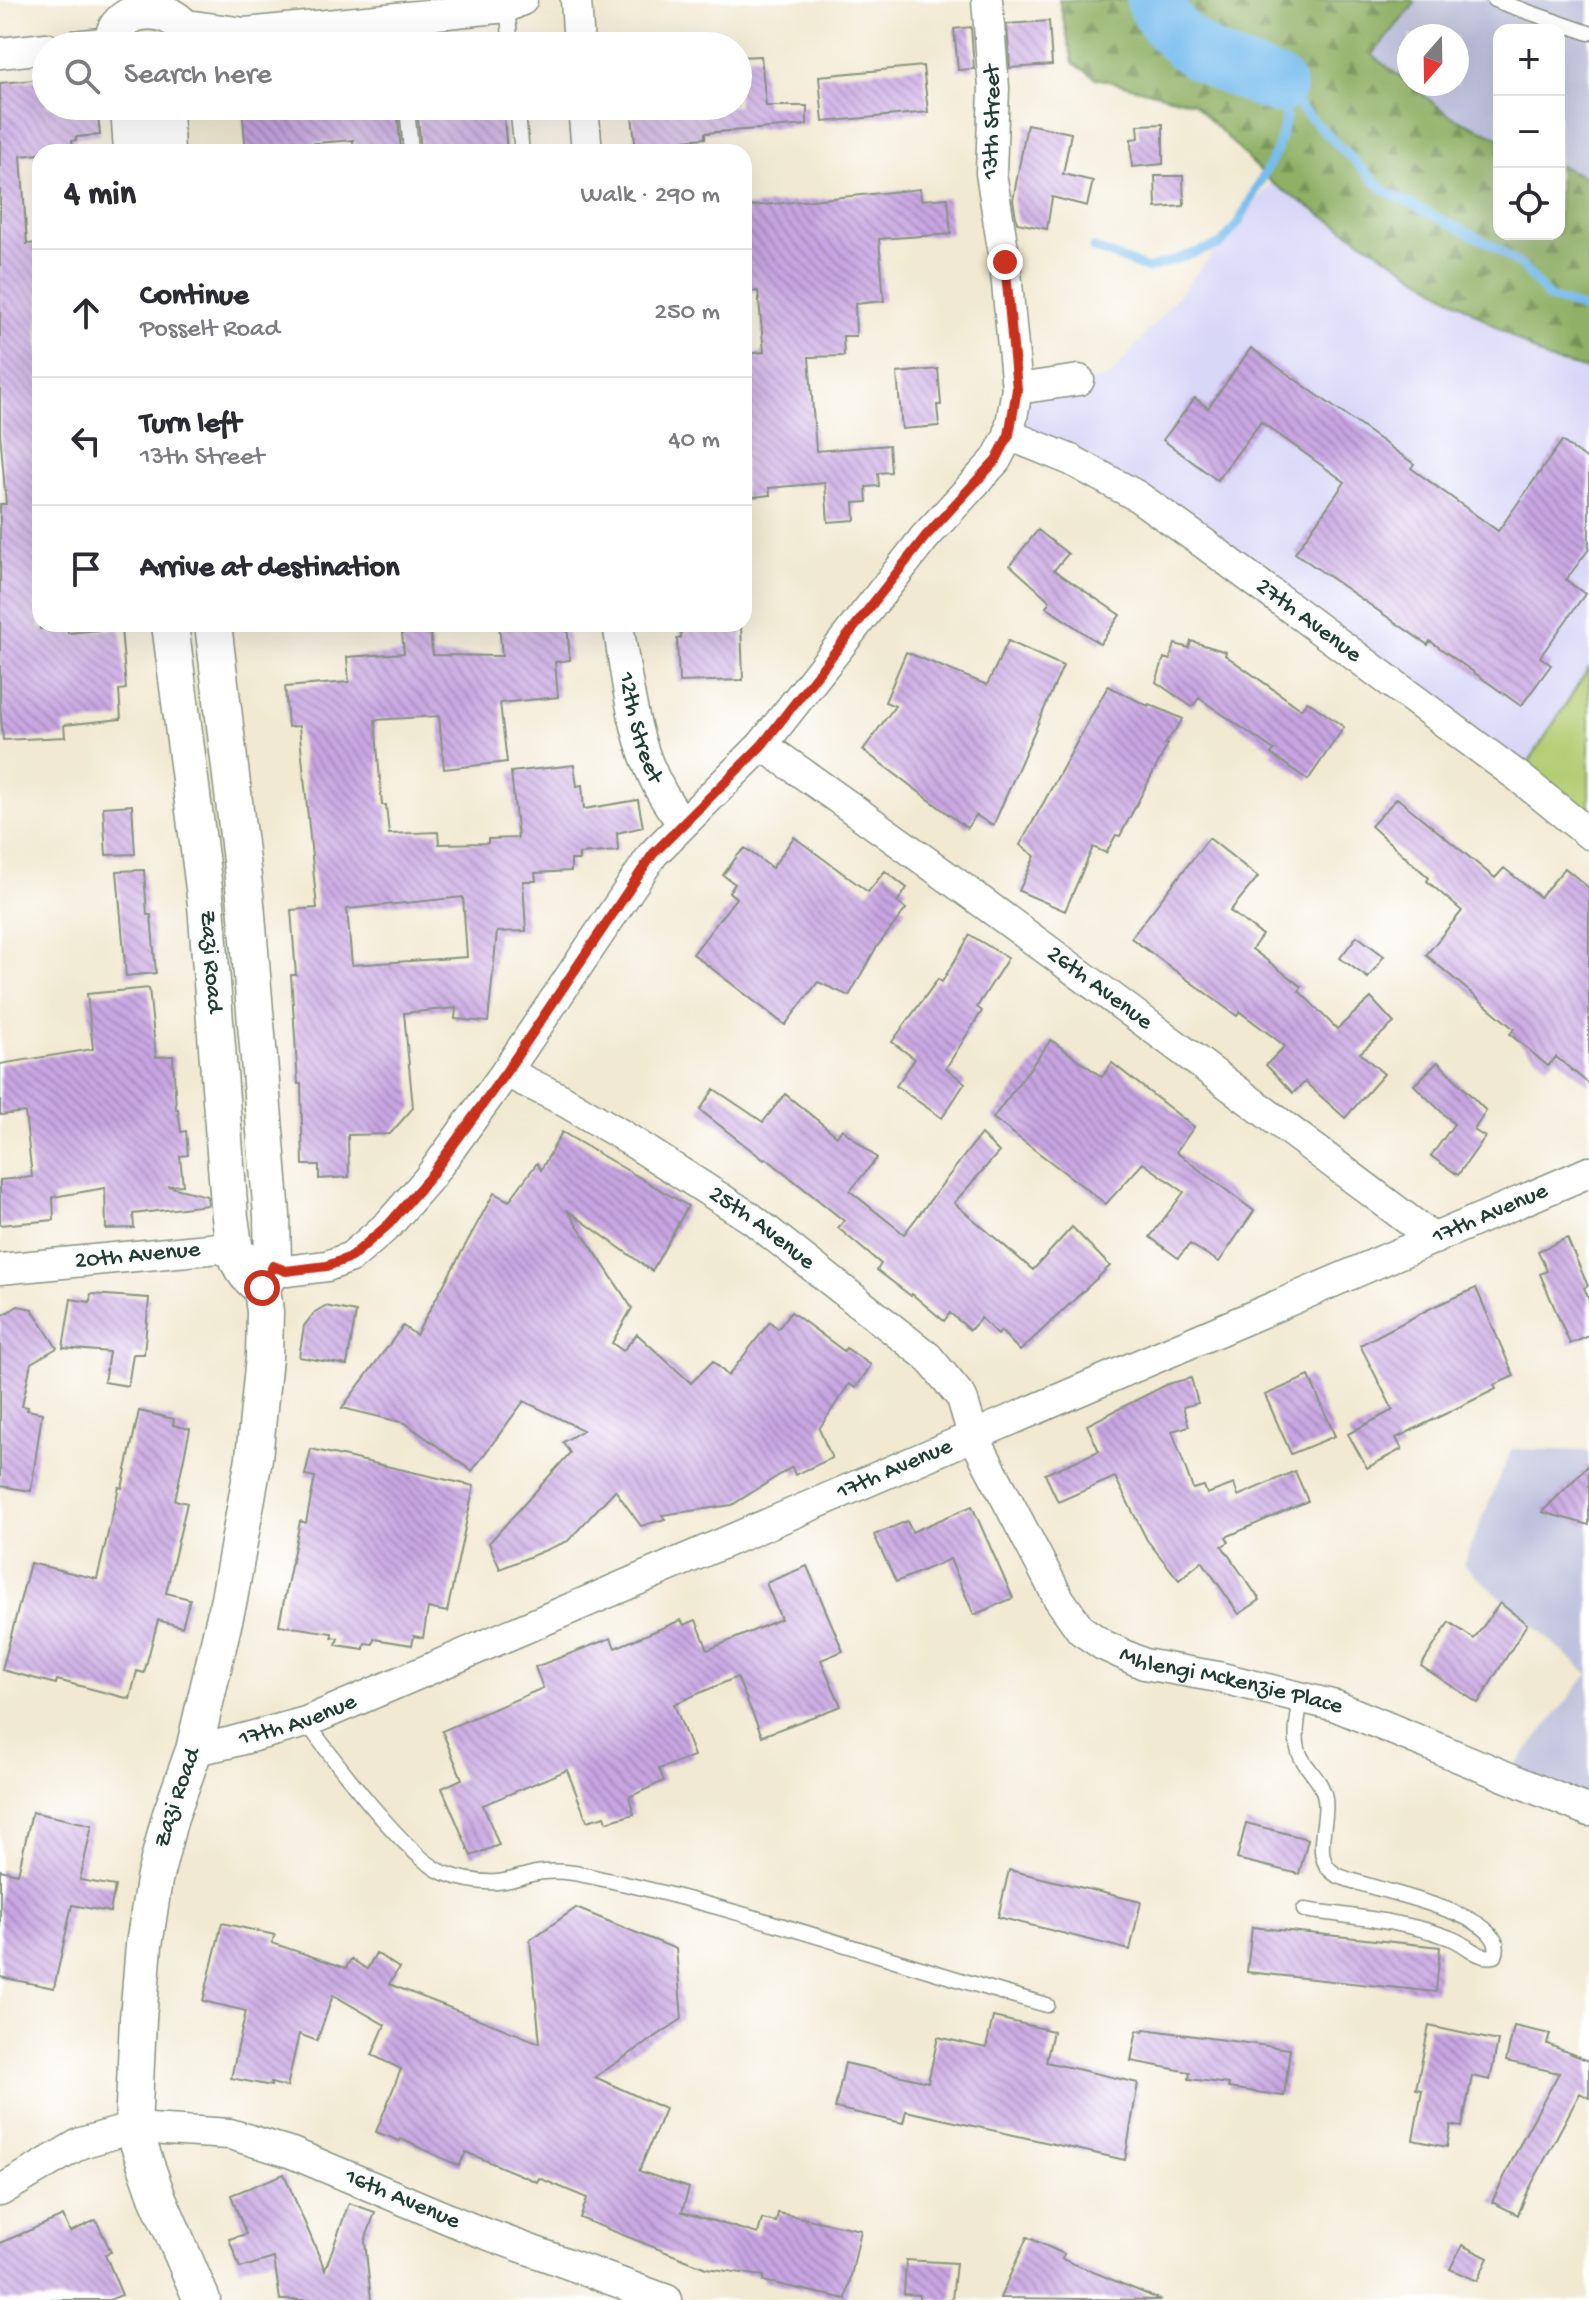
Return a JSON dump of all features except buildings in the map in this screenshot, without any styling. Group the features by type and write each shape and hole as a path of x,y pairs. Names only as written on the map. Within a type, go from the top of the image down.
{"street":[{"path":"576,0 578,32"},
{"name":"13th Street","path":"987,0 994,88 991,173 1005,262 1017,389 1009,435"},
{"path":"118,25 130,7 148,3 178,19 240,32"},
{"path":"254,32 515,3"},
{"path":"0,53 32,50"},
{"path":"130,120 131,144"},
{"path":"165,120 166,144"},
{"path":"584,120 586,144"},
{"path":"1017,389 1079,380"},
{"path":"268,1277 286,1271 327,1266 351,1257 429,1178 506,1072 653,854 762,745 925,537 996,460 1009,435"},
{"name":"27th Avenue","path":"1009,435 1071,460 1137,496 1520,778 1589,834"},
{"name":"Zazi Road","path":"171,632 206,904 235,1253 246,1276 268,1277"},
{"name":"Zazi Road","path":"202,2300 157,2196 133,2128 144,1945 154,1880 170,1817 194,1750 229,1599 254,1458 264,1357 272,1215 246,903 214,632"},
{"name":"12th Street","path":"619,632 637,734 668,805 683,823"},
{"name":"26th Avenue","path":"762,745 1121,1004 1434,1239"},
{"name":"25th Avenue","path":"506,1072 561,1099 620,1134 751,1218 928,1357 962,1398 973,1435"},
{"name":"17th Avenue","path":"194,1750 306,1722 1589,1172"},
{"name":"20th Avenue","path":"0,1269 203,1249 219,1248 235,1253"},
{"name":"Mhlengi Mckenzie Place","path":"973,1435 1059,1599 1081,1630 1103,1645 1144,1664 1336,1706 1589,1811"},
{"name":"16th Avenue","path":"0,2191 81,2143 133,2128 230,2134 292,2153 470,2228 667,2300"}],"lane":[{"path":"1494,0 1589,33"},
{"path":"512,32 515,3"},
{"path":"398,16 400,32"},
{"path":"408,120 410,144"},
{"path":"519,120 521,144"},
{"path":"1301,1696 1298,1750 1323,1790 1326,1803 1321,1853 1328,1868 1347,1880 1428,1902 1461,1915 1488,1935 1497,1952 1495,1956 1484,1956 1449,1937 1304,1910"},
{"path":"306,1722 334,1760 397,1833 425,1862 442,1872 465,1879 498,1882 543,1872 572,1873 658,1890 1047,2005"}],"shaded area":[{"path":"1412,0 1589,0 1589,179 1565,168 1565,24 1493,24 1493,135 1449,115 1424,96 1469,96 1469,24 1397,24 1397,75 1371,55 1414,3"},
{"path":"1272,183 1548,360 1589,370 1589,668 1520,776 1202,540 1011,434 1018,389 1109,378"},
{"path":"1512,1449 1589,1451 1589,1807 1507,1776 1588,1674 1463,1564"}],"green space":[{"path":"1059,0 1412,0 1415,3 1372,55 1397,74 1397,96 1425,96 1449,115 1493,135 1493,240 1565,240 1565,168 1589,179 1589,370 1548,360 1272,183 1193,103 1096,78 1073,63"},
{"path":"1589,668 1589,831 1520,776"}],"waterway":[{"path":"1154,0 1164,19 1191,46 1223,64 1278,86"},
{"path":"1278,86 1385,191 1492,245 1524,268 1549,298 1589,310"},
{"path":"1093,248 1148,269 1221,244 1239,222 1277,150 1286,118 1278,86"}],"route":[{"path":"262,1288 273,1266 286,1271 327,1266 351,1257 389,1224 429,1178 506,1072 653,854 762,745 925,537 996,460 1009,435 1017,389 1005,262"}]}
